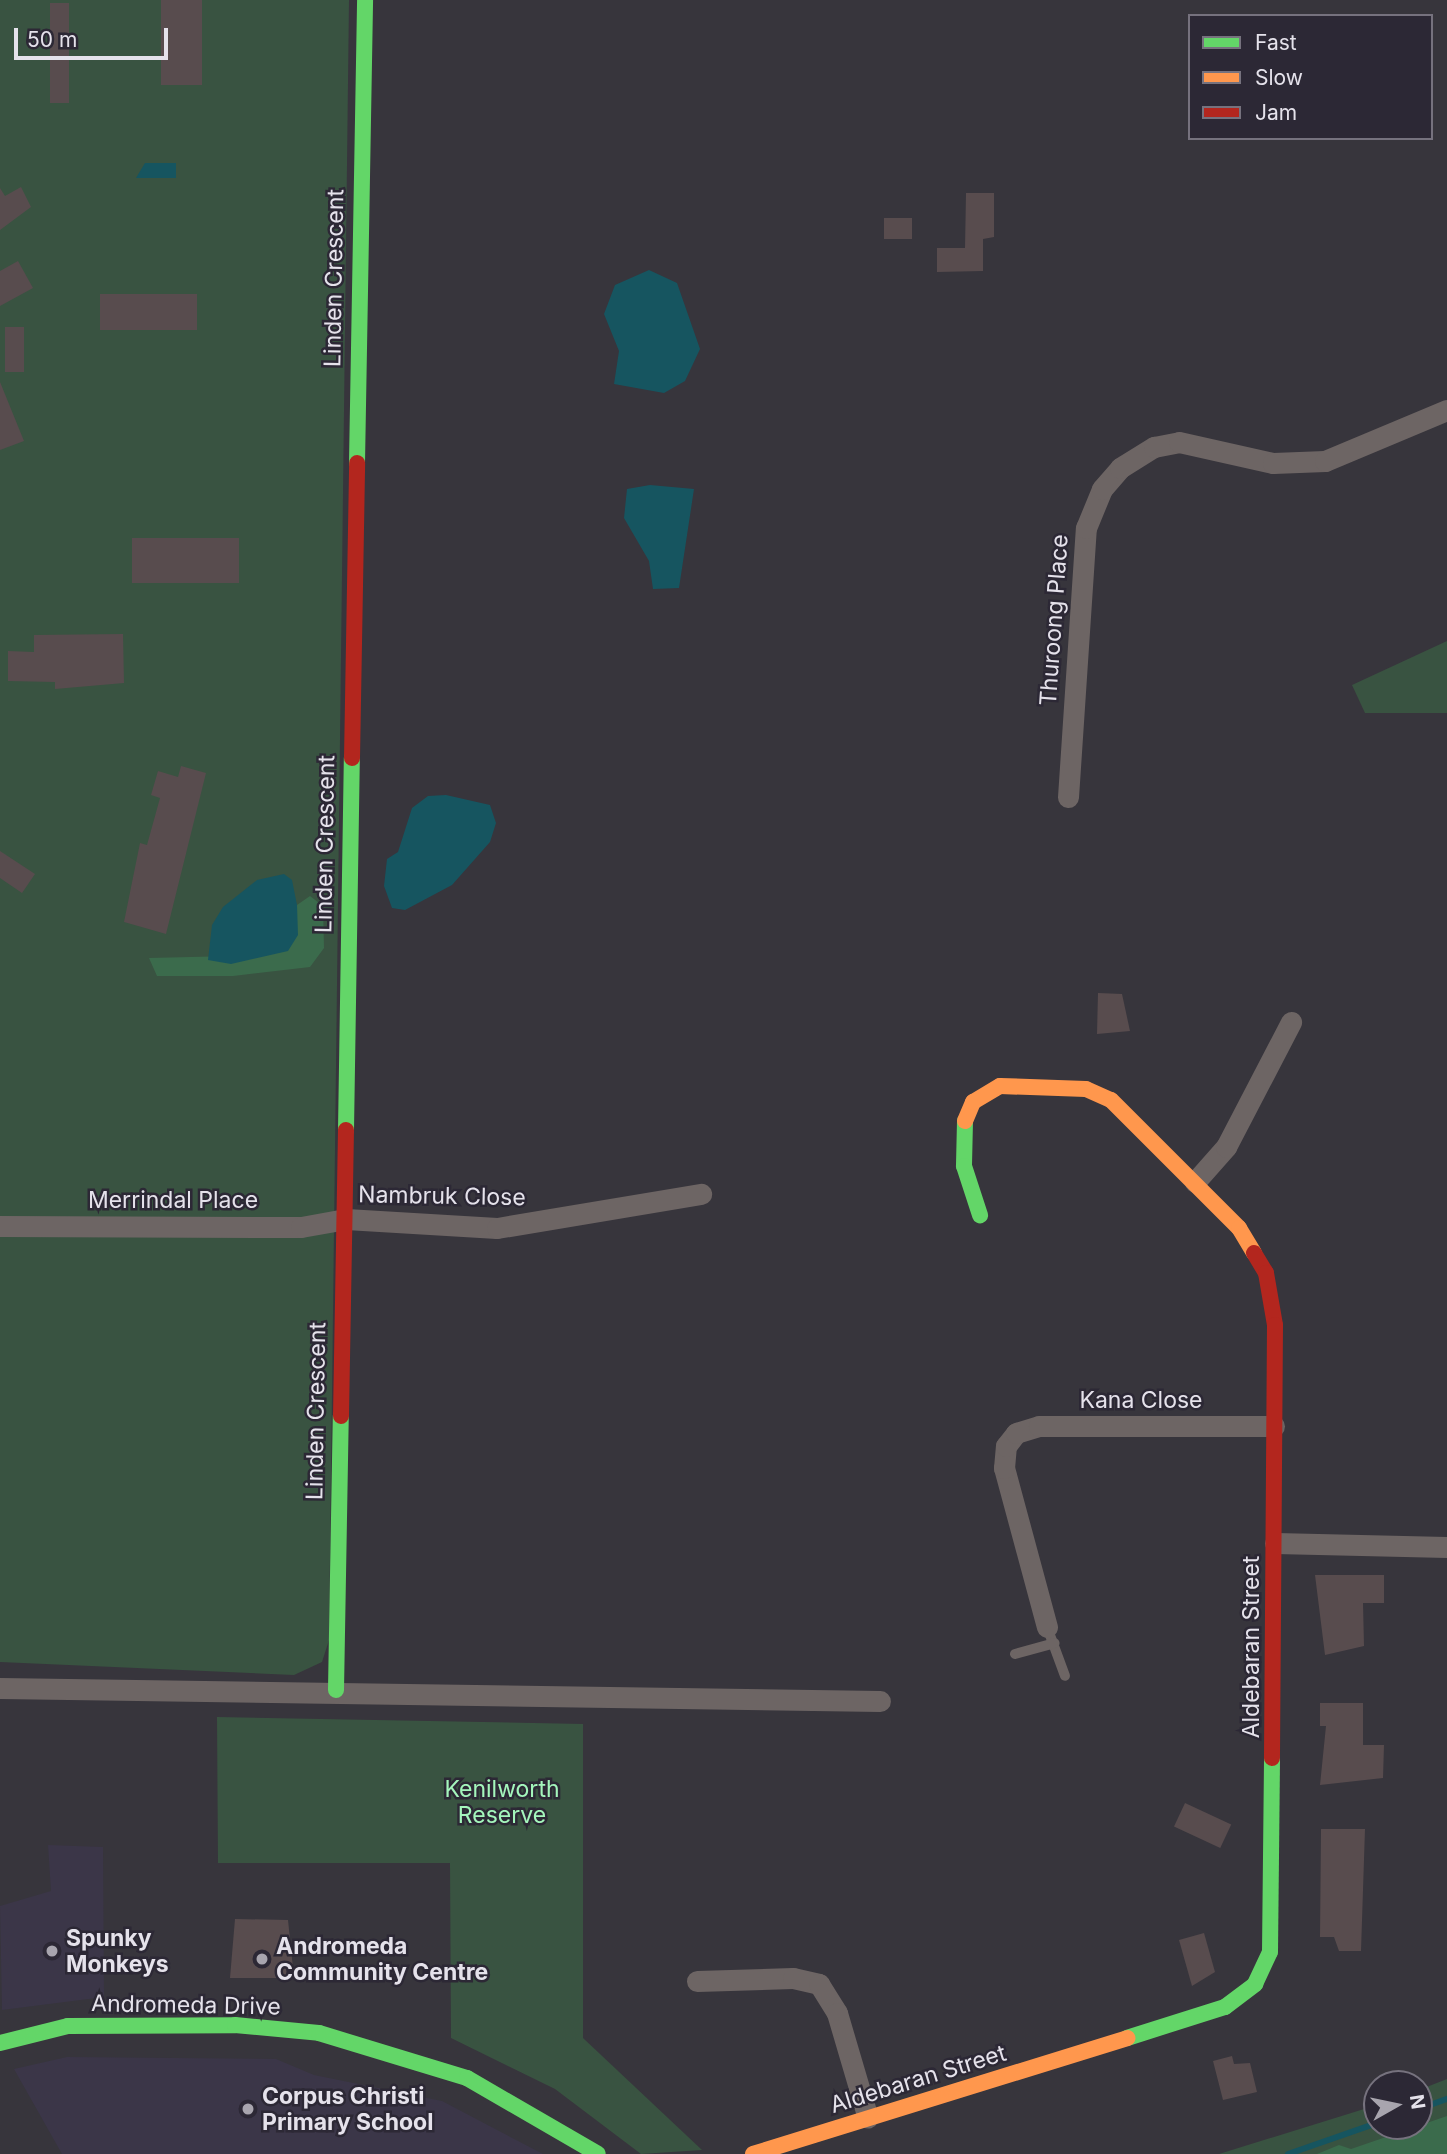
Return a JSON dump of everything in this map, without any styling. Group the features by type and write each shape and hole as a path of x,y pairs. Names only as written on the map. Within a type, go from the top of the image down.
{"street":[{"name":"Linden Crescent","path":"336,1690 365,0"},
{"name":"Thuroong Place","path":"1068,797 1086,528 1116,471 1143,452 1179,442 1281,464 1325,461 1447,410"},
{"path":"1195,1182 1226,1147 1291,1022"},
{"name":"Aldebaran Street","path":"753,2154 1225,2007 1255,1984 1272,1931 1275,1543 1270,1286 1250,1243 1195,1182 1104,1096 1066,1086 1000,1086 979,1096 964,1122 966,1185 980,1215"},
{"name":"Nambruk Close","path":"346,1219 497,1228 701,1194"},
{"name":"Merrindal Place","path":"0,1226 301,1227 346,1219"},
{"name":"Kana Close","path":"1051,1635 1004,1468 1003,1432 1039,1426 1274,1426"},
{"path":"1275,1543 1447,1547"},
{"path":"0,1688 336,1690 880,1701"},
{"path":"697,1981 793,1978 822,1981 837,2013 868,2118"},
{"name":"Andromeda Drive","path":"0,2043 68,2026 235,2025 319,2033 467,2078 598,2154"}],"lane":[{"path":"1015,1654 1051,1635 1065,1676"}],"shaded area":[{"name":"Spunky Monkeys","path":"48,1845 103,1847 104,1997 2,2010 0,1906 51,1891"},
{"name":"Corpus Christi Primary School","path":"67,2057 276,2059 314,2075 442,2101 543,2154 62,2154 14,2069"}],"green space":[{"path":"0,0 349,0 329,1640 322,1662 294,1675 0,1662"},
{"path":"1447,641 1447,713 1365,713 1352,685"},
{"path":"310,896 323,906 324,948 310,967 233,976 157,976 149,958 233,956 292,938 297,905"},
{"name":"Kenilworth Reserve","path":"217,1717 583,1724 583,2038 702,2150 641,2154 555,2089 451,2038 450,1863 218,1863"},
{"path":"1447,2079 1447,2154 1219,2154 1363,2109 1363,2140 1433,2140 1433,2084"},
{"path":"1447,2116 1447,2154 1317,2154 1339,2145 1351,2149 1377,2140 1433,2140 1433,2121"}],"water":[{"path":"145,163 176,163 176,178 136,178"},
{"path":"649,270 677,283 700,349 685,381 664,393 614,384 619,351 604,314 615,285"},
{"path":"650,485 694,489 679,588 653,589 649,561 624,518 627,489"},
{"path":"446,795 490,805 496,823 490,842 452,885 405,910 392,908 384,886 387,859 398,852 412,808 428,796"},
{"path":"284,874 292,880 297,905 298,935 288,951 231,964 208,960 212,925 223,907 257,880"}],"building":[{"path":"161,0 202,0 202,85 161,85"},
{"path":"50,3 69,3 69,103 50,103"},
{"path":"21,187 31,207 0,230 0,188 5,196"},
{"path":"966,193 994,193 994,237 983,239 983,271 937,272 937,248 965,248"},
{"path":"884,218 912,218 912,239 884,239"},
{"path":"18,261 33,288 0,306 0,271"},
{"path":"100,294 197,294 197,330 100,330"},
{"path":"5,327 24,327 24,372 5,372"},
{"path":"0,382 24,441 0,450"},
{"path":"132,538 239,538 239,583 132,583"},
{"path":"123,634 124,683 55,689 55,682 8,681 8,651 34,652 34,635"},
{"path":"181,766 206,773 166,934 124,922 140,843 147,845 160,798 151,795 158,771 178,777"},
{"path":"0,851 35,874 22,893 0,878"},
{"path":"1098,993 1122,994 1130,1031 1097,1034"},
{"path":"1315,1575 1384,1575 1384,1603 1363,1603 1364,1646 1325,1655"},
{"path":"1320,1703 1363,1703 1363,1745 1384,1745 1383,1778 1320,1785 1326,1726 1320,1726"},
{"path":"1185,1803 1231,1825 1220,1848 1174,1827"},
{"path":"1321,1829 1365,1829 1361,1951 1339,1951 1334,1937 1320,1937"},
{"name":"Andromeda Community Centre","path":"235,1919 288,1920 294,1978 230,1978"},
{"path":"1204,1933 1215,1972 1192,1986 1179,1940"},
{"path":"1232,2056 1234,2064 1250,2063 1257,2092 1223,2100 1213,2061"}],"waterway":[{"path":"1433,2104 1447,2099"},
{"path":"1288,2154 1363,2128"}],"traffic: fast":[{"path":"357,463 365,0"},
{"path":"346,1130 352,758"},
{"path":"965,1121 964,1166 980,1215"},
{"path":"336,1690 341,1416"},
{"path":"1127,2038 1225,2007 1255,1984 1270,1952 1272,1758"},
{"path":"0,2043 68,2026 235,2025 319,2033 467,2078 598,2154"}],"traffic: slow":[{"path":"965,1121 973,1102 1000,1086 1086,1089 1111,1100 1239,1228 1254,1253"},
{"path":"753,2154 1127,2038"}],"traffic: jam":[{"path":"352,758 357,463"},
{"path":"341,1416 346,1130"},
{"path":"1254,1253 1266,1273 1275,1325 1272,1758"}],"place":[{"name":"Spunky Monkeys","path":"52,1951"},
{"name":"Andromeda Community Centre","path":"262,1959"},
{"name":"Corpus Christi Primary School","path":"248,2109"}]}
